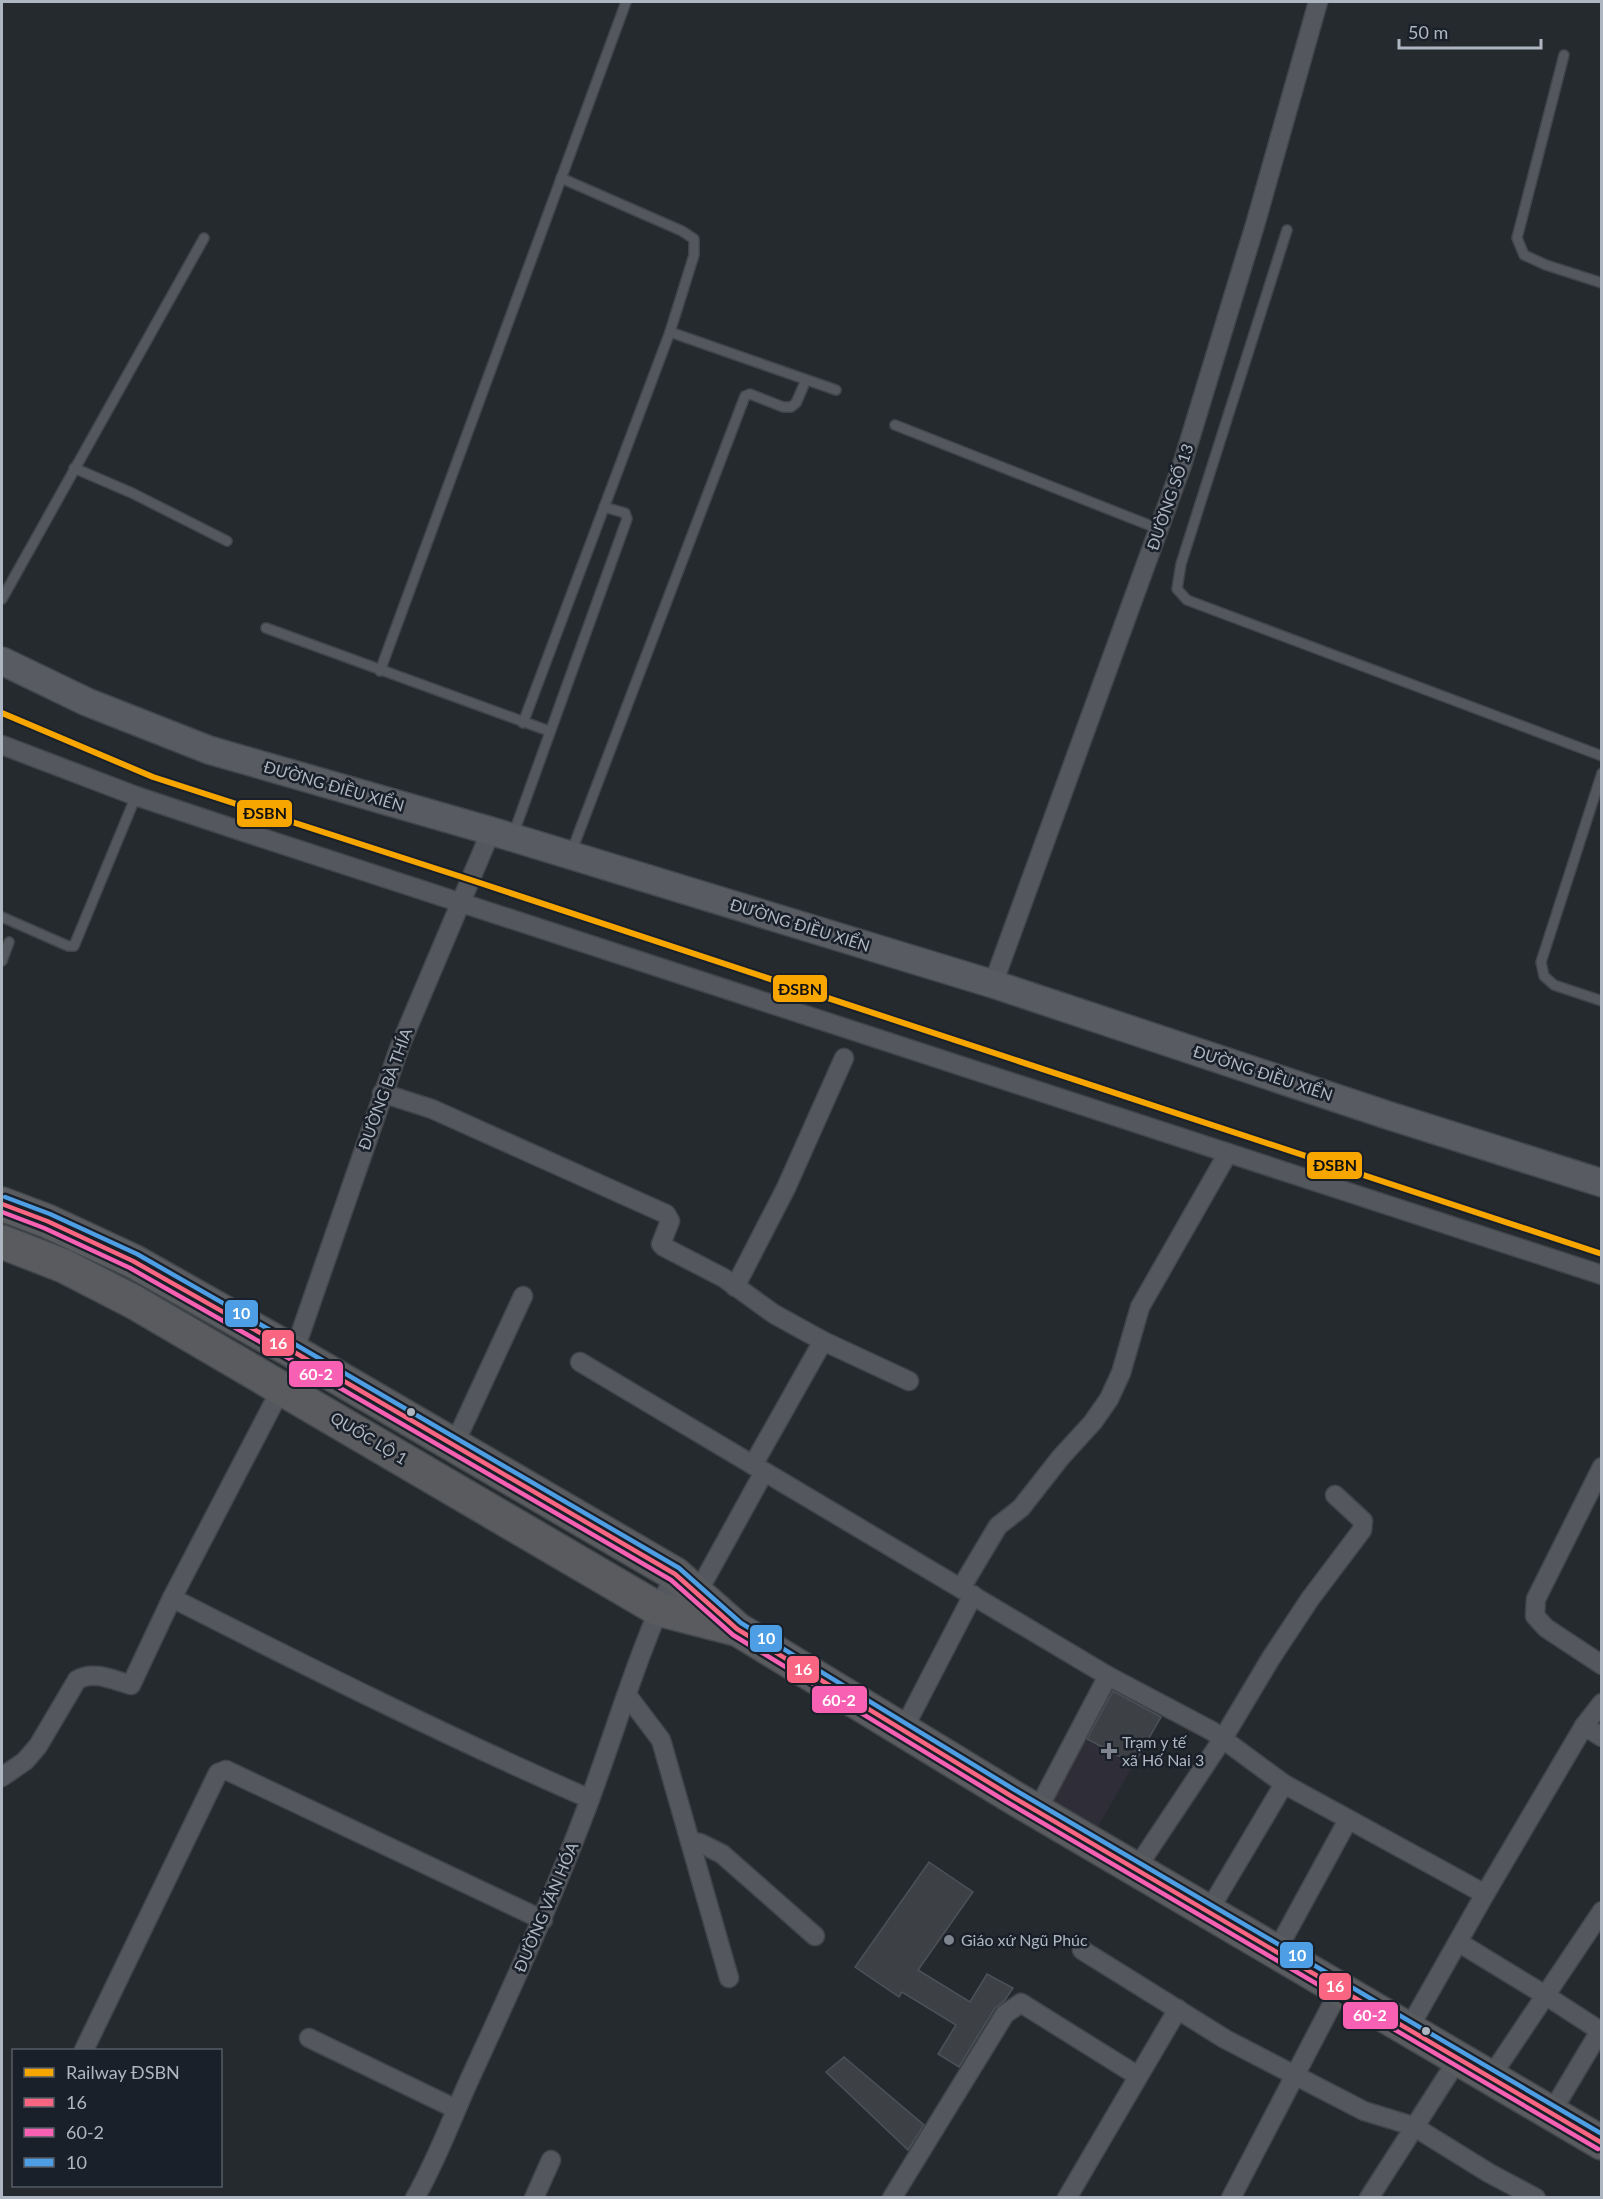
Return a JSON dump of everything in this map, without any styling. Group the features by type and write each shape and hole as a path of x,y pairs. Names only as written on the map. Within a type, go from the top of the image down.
{"highway":[{"name":"QUỐC LỘ 1","path":"2,1204 47,1221 133,1261 454,1445 678,1598"},
{"name":"QUỐC LỘ 1","path":"2,1242 64,1266 134,1302 282,1387 736,1629 1037,1811 1602,2143"},
{"path":"282,1387 294,1352"}],"street":[{"name":"ĐƯỜNG SỐ 13","path":"993,984 1182,465 1255,225 1318,2"},
{"name":"ĐƯỜNG ĐIỀU XIỂN","path":"2,661 87,702 209,750 502,834 993,984 1602,1184"},
{"path":"2,745 136,796 1602,1275"},
{"name":"ĐƯỜNG BÀ THÍA","path":"294,1352 400,1046 462,902 502,834"},
{"path":"735,1287 786,1188 844,1058"},
{"path":"382,1093 432,1109 666,1214 670,1221 661,1244 663,1247 724,1278 774,1314 823,1341 909,1381"},
{"path":"903,1731 998,1526 1021,1508 1061,1456 1093,1422 1109,1399 1121,1373 1140,1306 1228,1153"},
{"path":"454,1445 523,1296"},
{"name":"ĐƯỜNG VĂN HÓA","path":"415,2198 429,2174 456,2109 543,1920 627,1695 678,1598 759,1468 823,1341"},
{"path":"580,1362 1108,1676 1212,1731 1221,1740 1284,1784 1485,1894"},
{"path":"2,1777 25,1761 38,1746 77,1680 85,1675 96,1675 131,1685 172,1598 282,1387"},
{"path":"1602,1467 1536,1599 1535,1616 1546,1628 1602,1665"},
{"path":"1136,1869 1310,1599 1362,1530 1363,1521 1335,1495"},
{"path":"172,1598 514,1766 590,1799"},
{"path":"1037,1811 1108,1676"},
{"path":"627,1695 661,1740 729,1978"},
{"path":"1408,2030 1584,1726 1602,1703"},
{"path":"1584,1726 1602,1737"},
{"path":"84,2049 218,1773 222,1770 543,1920"},
{"path":"1208,1912 1284,1784"},
{"path":"1276,1952 1348,1820"},
{"path":"690,1840 722,1854 815,1936"},
{"path":"1490,2078 1602,1911"},
{"path":"1458,1942 1601,2032 1551,2113"},
{"path":"1082,1950 1226,2039 1364,2111 1413,2126 1536,2198"},
{"path":"1231,2198 1340,1989"},
{"path":"892,2198 1005,2014 1021,2003 1138,2076"},
{"path":"1067,2198 1178,2009"},
{"path":"309,2038 456,2109"},
{"path":"1369,2198 1458,2059"},
{"path":"534,2198 551,2160"}],"lane":[{"path":"380,671 626,2"},
{"path":"1564,56 1517,238 1524,255 1546,265 1602,283"},
{"path":"523,723 670,333 694,255 694,239 682,231 561,178"},
{"path":"1287,230 1181,564 1177,589 1187,600 1602,756"},
{"path":"2,598 204,238"},
{"path":"670,333 836,390"},
{"path":"570,855 745,396 750,394 783,407 791,407 796,403 806,380"},
{"path":"895,424 1159,530"},
{"path":"74,468 132,493 227,541"},
{"path":"502,834 549,731 627,519 625,513 604,507"},
{"path":"266,628 549,731"},
{"path":"1602,773 1541,962 1545,976 1554,985 1602,1002"},
{"path":"2,916 68,946 74,946 136,796"},
{"path":"2,961 9,942"}],"shaded area":[{"name":"Trạm y tế xã Hố Nai 3","path":"1110,1685 1163,1713 1095,1832 1048,1805"}],"building":[{"path":"1113,1691 1161,1717 1134,1764 1087,1739"},
{"path":"929,1862 973,1892 918,1970 970,2002 987,1974 1013,1988 1005,2000 995,2008 959,2067 938,2054 956,2025 902,1992 899,1997 855,1967"},
{"path":"844,2057 924,2125 908,2150 826,2072"}],"rail line":[{"name":"ĐSBN","path":"2,713 153,777 1602,1254"}],"transit line":[{"name":"10","path":"5,1197 50,1214 137,1254 679,1568 741,1623 1015,1790 1602,2134"},
{"name":"16","path":"2,1204 47,1221 133,1261 675,1574 737,1629 1011,1796 1602,2143"},
{"name":"60-2","path":"2,1212 44,1228 130,1268 671,1580 733,1635 1007,1802 1598,2149"}],"place":[{"name":"Trạm y tế xã Hố Nai 3","path":"1109,1751"},
{"name":"Giáo xứ Ngũ Phúc","path":"949,1940"}]}
